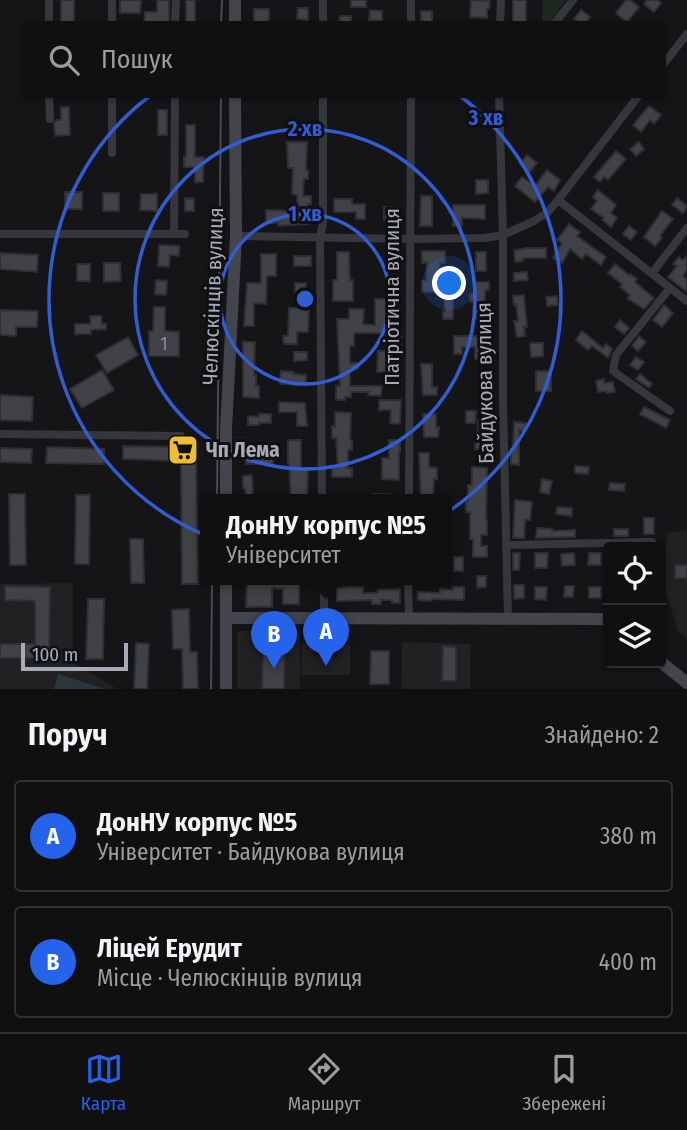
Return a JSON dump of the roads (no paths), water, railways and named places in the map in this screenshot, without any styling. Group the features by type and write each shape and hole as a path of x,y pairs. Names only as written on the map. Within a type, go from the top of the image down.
{"main road":[{"path":"234,0 235,21"},
{"name":"Челюскінців вулиця","path":"226,494 236,236 235,98"},
{"path":"226,585 226,689"},
{"path":"226,618 603,619"},
{"path":"666,666 687,683"}],"street":[{"path":"48,0 49,21"},
{"path":"112,0 112,21"},
{"path":"175,21 176,0"},
{"path":"323,0 323,21"},
{"path":"411,0 411,21"},
{"path":"500,21 501,0"},
{"path":"556,21 573,0"},
{"path":"666,62 687,34"},
{"path":"49,98 50,119"},
{"path":"112,98 112,153"},
{"path":"174,234 175,98"},
{"path":"322,494 320,237 323,223 323,98"},
{"name":"Патріотична вулиця","path":"408,494 411,98"},
{"name":"Байдукова вулиця","path":"499,98 508,619"},
{"path":"236,236 410,239 485,238 503,235 548,212 637,98"},
{"path":"558,200 687,301"},
{"path":"652,274 687,228"},
{"path":"0,234 185,234"},
{"path":"670,288 616,355 613,371 670,411"},
{"path":"0,434 181,436"},
{"path":"507,545 603,543"},
{"path":"324,585 324,618"},
{"path":"408,585 409,618"}],"tram line":[{"path":"221,21 222,0"},
{"path":"217,494 221,98"},
{"path":"211,689 212,585"}],"place":[{"name":"Чп Лема","path":"183,450"},
{"name":"ДонНУ корпус №5","path":"326,666"},
{"name":"Ліцей Ерудит","path":"274,669"}]}
